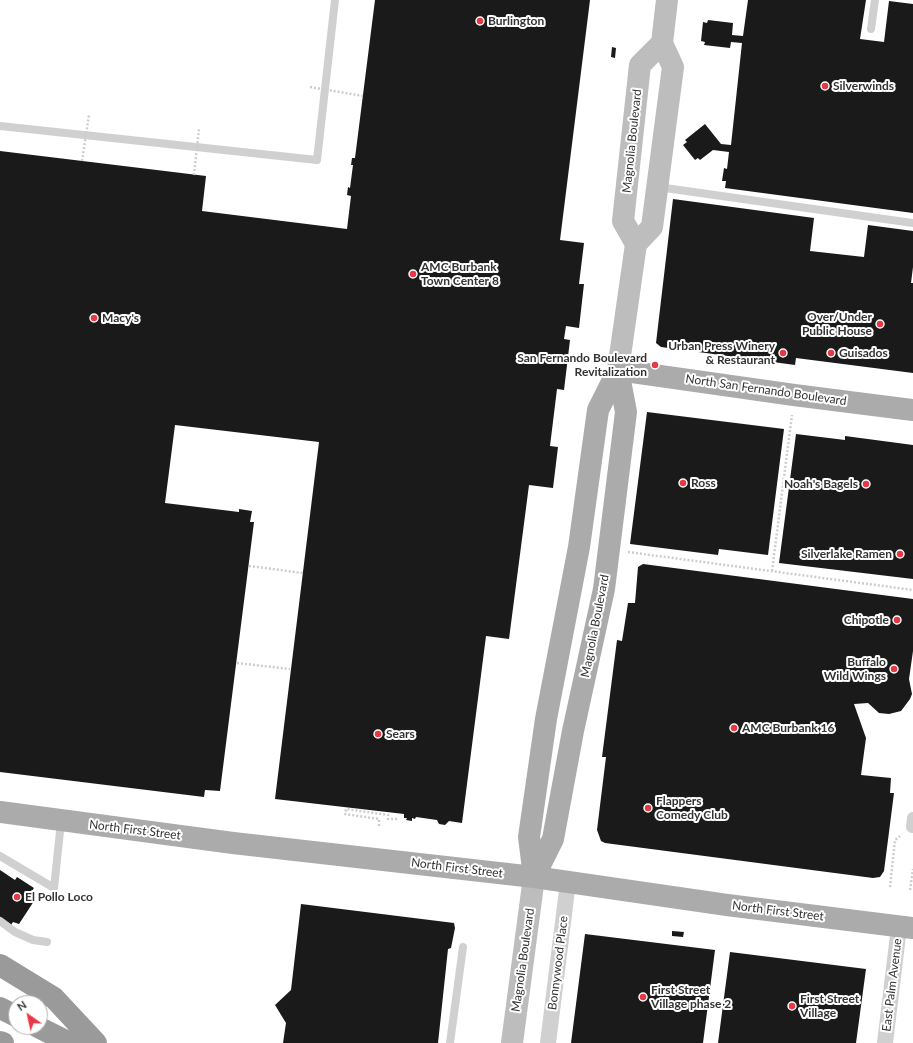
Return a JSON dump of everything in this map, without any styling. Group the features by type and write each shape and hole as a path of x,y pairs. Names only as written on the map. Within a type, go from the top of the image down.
{"highway":[{"path":"0,965 54,998 96,1043"},
{"path":"48,1032 70,1043"}],"main road":[{"path":"636,244 652,227 673,67 662,43 667,0"},
{"name":"Magnolia Boulevard","path":"512,1043 534,877 529,837 546,719 579,547 598,410 618,370 636,244 623,221 640,65 662,43"},
{"name":"Magnolia Boulevard","path":"534,877 553,839 573,731 604,590 626,412 618,370"},
{"name":"North San Fernando Boulevard","path":"618,370 913,410"},
{"name":"North First Street","path":"0,812 233,843 534,877 727,905 906,927"}],"street":[{"name":"Bonnywood Place","path":"548,1043 568,882"},
{"name":"East Palm Avenue","path":"884,1043 906,927"}],"lane":[{"path":"0,126 317,160 335,0"},
{"path":"871,29 875,0"},
{"path":"657,187 913,223"},
{"path":"0,856 54,888 61,820"},
{"path":"0,921 15,932 33,940 47,942"},
{"path":"450,1043 463,947"}],"path":[{"path":"310,87 363,96"},
{"path":"82,161 89,115"},
{"path":"194,175 199,129"},
{"path":"772,571 794,395"},
{"path":"609,550 913,590"},
{"path":"249,566 303,573"},
{"path":"237,663 290,670"},
{"path":"379,826 379,818 345,814 346,809 388,815 388,819 398,819"},
{"path":"890,887 895,840"},
{"path":"910,890 913,869"}],"building":[{"path":"375,0 590,0 560,240 584,243 579,284 584,284 579,328 566,326 564,339 570,340 564,390 557,389 550,446 558,447 553,488 529,485 509,639 486,636 462,823 449,821 445,825 439,824 437,820 416,817 415,819 412,818 412,821 406,820 407,818 404,818 404,814 275,799 319,442 175,425 165,503 239,512 239,509 252,511 250,522 254,522 220,791 205,790 204,797 0,772 0,151 206,176 202,211 347,229 351,196 347,195 348,187 350,188 353,165 351,165 352,158 355,158"},
{"name":"Silverwinds","path":"748,0 866,0 860,39 884,42 889,1 913,4 913,213 725,188 726,181 722,181 724,168 727,169 729,152 713,150 700,160 698,158 695,160 683,145 687,142 685,140 705,124 721,144 731,145 742,43 731,42 730,48 704,45 705,42 701,41 703,22 707,23 708,20 733,23 732,35 743,36"},
{"path":"612,47 616,48 615,58 611,57"},
{"path":"673,199 814,218 810,251 864,257 868,225 913,231 913,267 911,283 913,283 913,373 796,358 795,365 661,347 656,343"},
{"name":"Ross","path":"647,412 784,429 768,555 719,549 718,555 630,544"},
{"path":"796,434 845,440 845,436 913,445 913,579 779,563"},
{"name":"AMC Burbank 16","path":"643,564 913,599 913,651 909,679 912,694 910,699 901,711 889,714 879,713 868,703 854,704 866,738 861,775 891,778 890,793 894,793 884,871 880,877 873,878 605,843 601,841 597,830 606,757 602,757 617,640 622,641 628,603 635,603 638,567"},
{"name":"El Pollo Loco","path":"0,870 15,880 17,877 34,888 32,891 36,898 19,924 13,922 11,925 0,917"},
{"path":"301,904 454,923 455,928 451,948 448,949 438,1043 283,1043 286,1023 275,1005 291,990"},
{"path":"672,931 684,932 683,937 672,936"},
{"name":"First Street Village phase 2","path":"585,934 715,950 703,1043 571,1043"},
{"name":"First Street Village","path":"730,952 866,969 856,1043 718,1043"}],"place":[{"name":"Burlington","path":"480,21"},
{"name":"Silverwinds","path":"825,86"},
{"name":"AMC Burbank Town Center 8","path":"413,274"},
{"name":"Macy's","path":"94,318"},
{"name":"Over/Under Public House","path":"880,324"},
{"name":"Urban Press Winery & Restaurant","path":"783,353"},
{"name":"Guisados","path":"831,353"},
{"name":"San Fernando Boulevard Revitalization","path":"655,365"},
{"name":"Ross","path":"683,483"},
{"name":"Noah's Bagels","path":"866,484"},
{"name":"Silverlake Ramen","path":"900,554"},
{"name":"Chipotle","path":"897,620"},
{"name":"Buffalo Wild Wings","path":"894,669"},
{"name":"AMC Burbank 16","path":"734,728"},
{"name":"Sears","path":"378,734"},
{"name":"Flappers Comedy Club","path":"648,808"},
{"name":"El Pollo Loco","path":"17,897"},
{"name":"First Street Village phase 2","path":"643,997"},
{"name":"First Street Village","path":"792,1006"}]}
